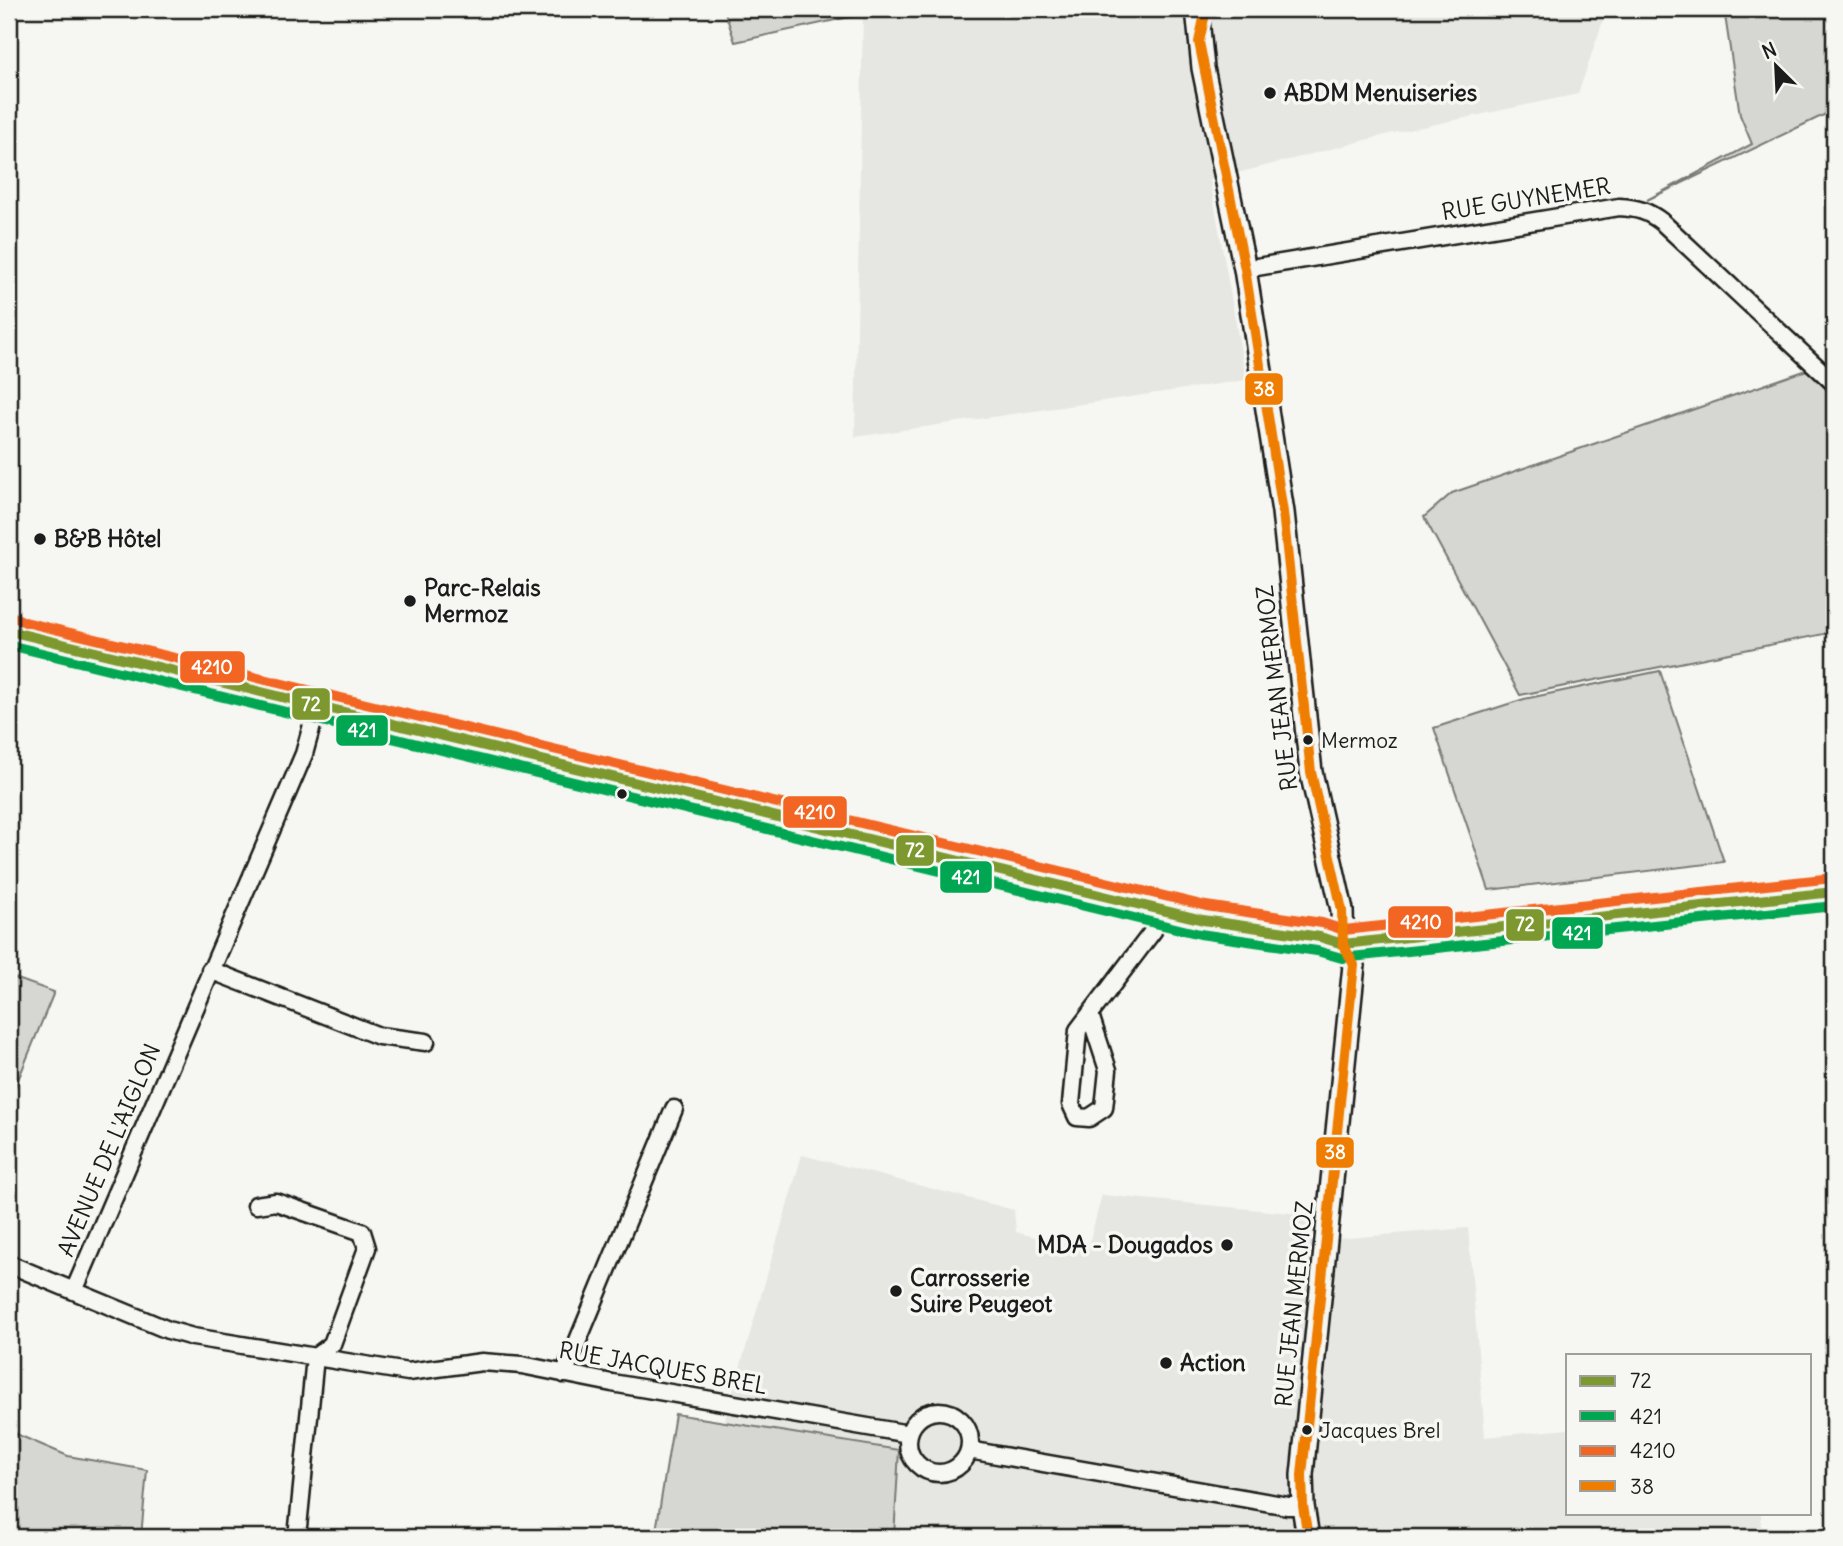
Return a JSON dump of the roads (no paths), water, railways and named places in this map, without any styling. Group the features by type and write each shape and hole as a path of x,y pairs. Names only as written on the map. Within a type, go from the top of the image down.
{"main road":[{"name":"RUE JEAN MERMOZ","path":"1197,9 1199,42 1245,269 1283,512 1311,772 1342,910 1343,944 1354,965 1302,1475 1307,1537"},
{"name":"RUE JEAN MERMOZ","path":"1199,42 1206,9"},
{"path":"9,631 1203,920 1320,937 1343,944 1834,892"}],"street":[{"name":"RUE GUYNEMER","path":"1245,269 1619,206 1637,208 1662,222 1834,383"},
{"name":"AVENUE DE L'AIGLON","path":"317,707 304,754 74,1291 194,1338 408,1372"},
{"path":"1090,1015 1108,1070 1104,1108 1089,1118 1077,1117 1071,1104 1078,1030 1153,931 1160,909"},
{"path":"210,970 379,1037 426,1042"},
{"path":"564,1374 674,1110"},
{"path":"256,1205 276,1202 362,1233 367,1248 332,1343 315,1357 297,1537"},
{"path":"9,1264 74,1291"},
{"name":"RUE JACQUES BREL","path":"408,1372 482,1362 522,1365 909,1434"},
{"path":"947,1412 960,1419 967,1427 970,1450 961,1464 951,1471 941,1474 926,1471 917,1465 910,1455 909,1434 913,1425 926,1414 947,1412"},
{"path":"970,1450 1288,1506 1303,1506"}],"place":[{"name":"ABDM Menuiseries","path":"1270,93"},
{"name":"B&B Hôtel","path":"40,539"},
{"name":"Parc-Relais Mermoz","path":"410,601"},
{"name":"Mermoz","path":"1308,740"},
{"name":"MDA - Dougados","path":"1227,1245"},
{"name":"Carrosserie Suire Peugeot","path":"896,1291"},
{"name":"Action","path":"1166,1363"},
{"name":"Jacques Brel","path":"1307,1430"}]}
